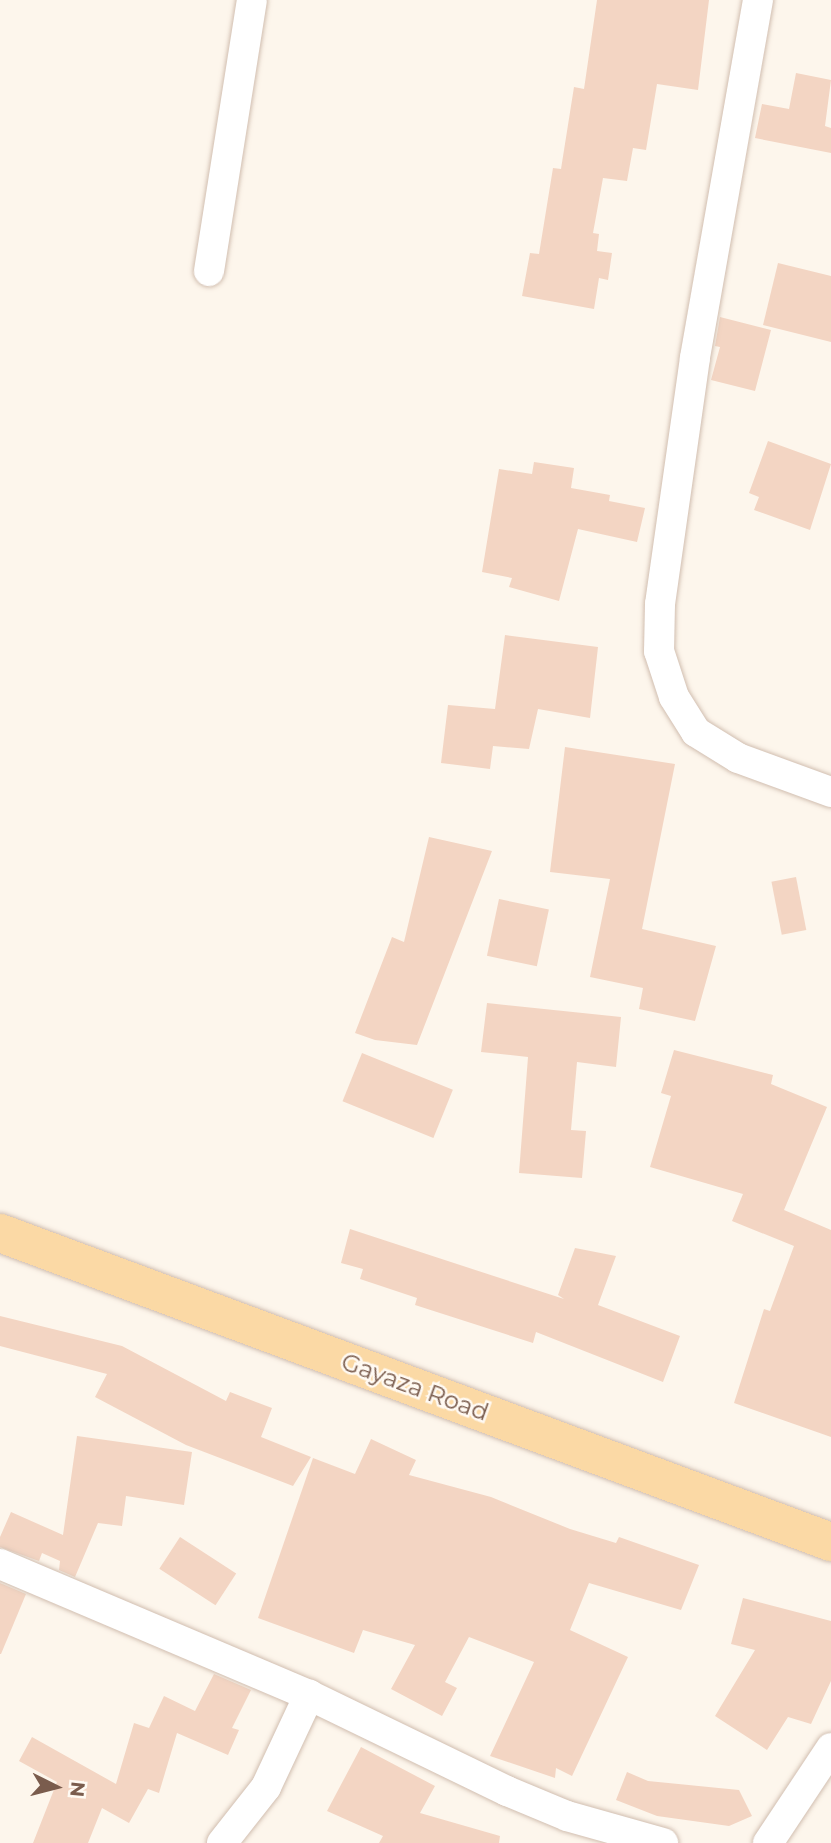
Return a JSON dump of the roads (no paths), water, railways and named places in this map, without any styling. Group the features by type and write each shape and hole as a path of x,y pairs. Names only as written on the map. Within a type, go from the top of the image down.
{"main road":[{"name":"Gayaza Road","path":"0,1233 831,1542"}],"street":[{"path":"209,271 252,0"},
{"path":"758,0 699,334 660,604 659,651 674,697 696,732 738,758 831,792"},
{"path":"0,1564 309,1695 507,1791 567,1816 663,1843"},
{"path":"222,1843 266,1787 309,1695"},
{"path":"768,1843 830,1750"}]}
